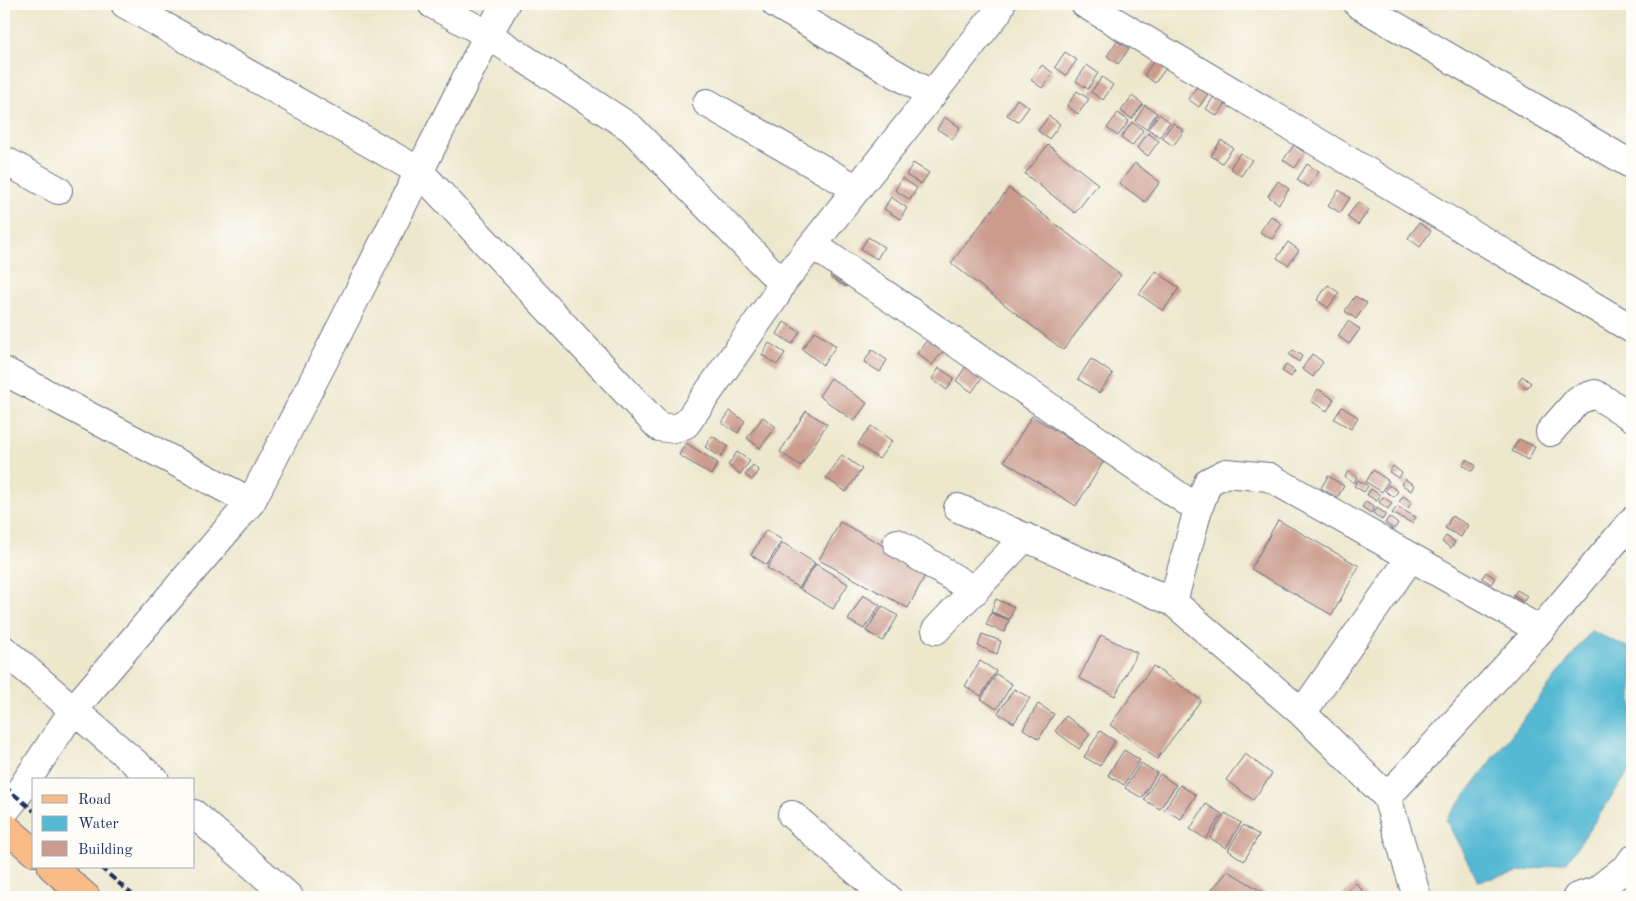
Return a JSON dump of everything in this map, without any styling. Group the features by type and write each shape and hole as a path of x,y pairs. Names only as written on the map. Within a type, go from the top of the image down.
{"main road":[{"path":"4,826 32,850"},
{"path":"53,868 86,897"}],"street":[{"path":"125,4 419,171 659,427 674,429 686,424 775,297 782,284 997,13 1001,4"},
{"path":"432,4 488,35 631,128 782,284"},
{"path":"4,812 74,709 251,502 505,4"},
{"path":"776,4 932,95"},
{"path":"1085,4 1632,329"},
{"path":"1358,4 1632,165"},
{"path":"707,103 858,189"},
{"path":"4,160 58,190"},
{"path":"813,245 1198,509"},
{"path":"4,371 251,502"},
{"path":"1550,432 1578,400 1595,394 1632,417"},
{"path":"1173,602 1198,509 1208,482 1226,473 1269,477 1540,630"},
{"path":"958,508 1173,602 1302,713 1387,797 1417,897"},
{"path":"1387,797 1540,630 1632,521"},
{"path":"936,630 1025,537"},
{"path":"897,543 975,591"},
{"path":"1302,713 1411,557"},
{"path":"4,650 153,778"},
{"path":"195,815 289,897"},
{"path":"792,815 887,897"},
{"path":"1577,897 1596,891 1628,866 1632,860"}],"water":[{"path":"1591,631 1632,649 1632,767 1567,862 1478,881 1446,820"}],"building":[{"path":"1117,41 1129,49 1118,64 1107,56"},
{"path":"1065,52 1077,60 1066,75 1055,67"},
{"path":"1155,60 1166,68 1155,83 1144,75"},
{"path":"1042,65 1053,73 1042,88 1031,80"},
{"path":"1087,65 1098,73 1088,89 1076,81"},
{"path":"1102,77 1113,85 1103,100 1091,92"},
{"path":"1199,84 1210,91 1199,107 1188,99"},
{"path":"1077,91 1089,99 1078,114 1067,106"},
{"path":"1216,93 1228,101 1217,116 1206,109"},
{"path":"1132,96 1143,104 1132,119 1121,111"},
{"path":"1017,99 1029,107 1018,122 1007,115"},
{"path":"1145,105 1157,113 1146,129 1135,121"},
{"path":"1118,113 1129,121 1118,136 1107,128"},
{"path":"1159,114 1170,122 1160,137 1148,129"},
{"path":"1049,116 1060,124 1049,139 1038,131"},
{"path":"944,117 960,127 953,139 937,129"},
{"path":"1132,122 1143,130 1132,146 1121,138"},
{"path":"1173,123 1184,131 1173,146 1162,138"},
{"path":"1148,133 1159,141 1148,156 1137,148"},
{"path":"1221,140 1233,148 1222,163 1211,156"},
{"path":"1048,145 1098,184 1075,213 1025,174"},
{"path":"1294,145 1305,153 1295,168 1283,160"},
{"path":"1240,153 1252,160 1241,176 1230,168"},
{"path":"913,163 929,173 921,184 906,175"},
{"path":"1135,163 1160,182 1145,202 1119,183"},
{"path":"1307,164 1319,172 1308,187 1297,180"},
{"path":"902,178 917,188 910,200 895,190"},
{"path":"1278,181 1289,189 1279,204 1268,196"},
{"path":"1009,188 1121,275 1063,350 951,263"},
{"path":"1339,190 1350,198 1340,213 1328,205"},
{"path":"891,197 907,208 900,219 884,209"},
{"path":"1358,202 1369,210 1358,225 1347,217"},
{"path":"1271,216 1282,224 1272,239 1260,232"},
{"path":"1419,223 1431,231 1420,247 1408,238"},
{"path":"868,237 884,247 877,259 861,249"},
{"path":"1288,242 1299,250 1288,265 1277,258"},
{"path":"837,266 853,276 846,287 830,277"},
{"path":"1156,271 1179,288 1163,311 1139,294"},
{"path":"1328,285 1339,293 1328,308 1317,300"},
{"path":"1355,296 1367,303 1356,319 1345,311"},
{"path":"1348,321 1360,329 1349,344 1338,336"},
{"path":"784,322 800,332 792,344 777,334"},
{"path":"815,331 836,346 823,365 802,349"},
{"path":"933,333 948,345 932,365 917,353"},
{"path":"769,343 785,353 777,365 762,355"},
{"path":"872,350 887,360 880,372 864,362"},
{"path":"1293,350 1302,356 1299,362 1289,355"},
{"path":"1312,354 1323,362 1313,377 1302,369"},
{"path":"972,357 988,369 972,392 956,381"},
{"path":"1091,359 1113,374 1099,393 1078,379"},
{"path":"1286,365 1295,371 1291,377 1282,371"},
{"path":"939,368 954,378 947,390 932,379"},
{"path":"1522,376 1531,383 1527,388 1518,382"},
{"path":"831,378 867,403 854,421 819,396"},
{"path":"1318,389 1334,399 1327,411 1311,401"},
{"path":"1342,407 1358,417 1351,429 1334,419"},
{"path":"730,411 745,421 738,433 722,423"},
{"path":"806,411 827,424 801,466 780,452"},
{"path":"1032,416 1104,461 1076,506 1004,461"},
{"path":"763,417 776,427 760,448 747,438"},
{"path":"871,426 892,441 879,459 858,444"},
{"path":"712,436 728,446 721,457 705,447"},
{"path":"1519,439 1535,447 1528,460 1512,451"},
{"path":"686,443 718,463 711,475 679,455"},
{"path":"737,452 750,461 740,474 728,465"},
{"path":"842,455 862,469 846,492 826,478"},
{"path":"1467,459 1476,466 1472,471 1463,465"},
{"path":"753,465 759,471 752,480 745,475"},
{"path":"1393,466 1402,473 1398,478 1389,472"},
{"path":"1373,470 1389,481 1382,492 1366,482"},
{"path":"1348,471 1357,477 1354,483 1345,477"},
{"path":"1328,476 1344,486 1337,498 1321,488"},
{"path":"1405,479 1414,485 1411,491 1401,484"},
{"path":"1358,480 1368,486 1364,492 1354,486"},
{"path":"1389,485 1398,491 1394,497 1385,491"},
{"path":"1371,489 1380,495 1377,501 1367,495"},
{"path":"1403,496 1412,502 1408,508 1399,502"},
{"path":"1383,497 1392,503 1388,509 1379,502"},
{"path":"1366,501 1375,507 1371,513 1362,507"},
{"path":"1397,507 1416,517 1412,523 1392,513"},
{"path":"1377,508 1386,514 1382,520 1373,513"},
{"path":"1452,516 1468,525 1461,537 1445,528"},
{"path":"1389,517 1398,524 1394,529 1385,523"},
{"path":"1278,520 1359,566 1332,615 1251,569"},
{"path":"840,522 928,570 908,608 819,560"},
{"path":"766,530 782,540 767,565 751,555"},
{"path":"1446,536 1455,542 1451,548 1442,542"},
{"path":"783,543 815,563 799,588 767,568"},
{"path":"816,564 848,584 833,609 800,589"},
{"path":"1486,572 1495,578 1491,584 1482,578"},
{"path":"1517,590 1527,596 1523,602 1513,596"},
{"path":"863,595 880,605 864,629 848,620"},
{"path":"996,599 1014,607 1010,619 991,612"},
{"path":"882,606 898,616 883,641 866,631"},
{"path":"991,613 1009,620 1005,632 986,625"},
{"path":"982,634 1001,641 997,654 978,646"},
{"path":"1101,635 1137,653 1115,696 1079,678"},
{"path":"980,661 996,671 981,696 965,686"},
{"path":"1153,666 1201,700 1157,759 1110,725"},
{"path":"996,674 1012,684 997,709 981,699"},
{"path":"1014,689 1030,698 1014,723 998,713"},
{"path":"1038,704 1054,714 1039,739 1023,729"},
{"path":"1066,716 1090,734 1079,749 1055,731"},
{"path":"1100,731 1115,741 1100,766 1084,757"},
{"path":"1124,750 1140,760 1124,785 1108,775"},
{"path":"1245,754 1272,774 1253,800 1226,780"},
{"path":"1141,763 1157,773 1142,798 1125,788"},
{"path":"1160,774 1176,785 1160,809 1144,800"},
{"path":"1180,785 1196,795 1181,819 1164,810"},
{"path":"1206,804 1222,814 1206,839 1190,829"},
{"path":"1225,813 1241,823 1226,848 1210,838"},
{"path":"1243,825 1259,835 1244,861 1228,850"},
{"path":"1228,871 1271,897 1205,897"},
{"path":"1356,883 1368,897 1340,897"}],"railway":[{"path":"4,786 32,809"},
{"path":"101,868 135,897"}]}
